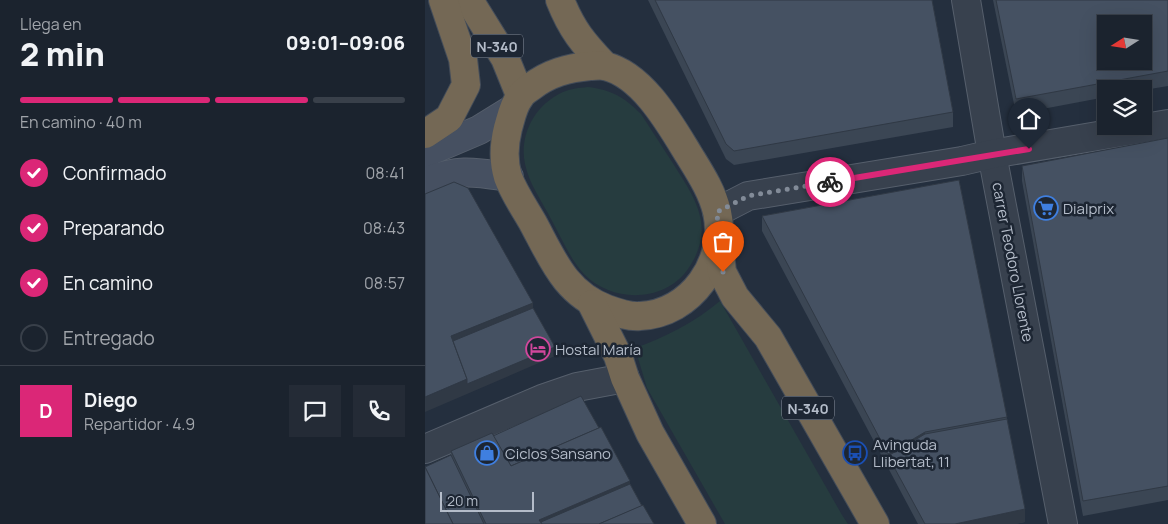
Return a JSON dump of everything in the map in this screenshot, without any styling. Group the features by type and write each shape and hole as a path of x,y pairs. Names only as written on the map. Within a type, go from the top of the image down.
{"highway":[{"path":"425,134 449,118 465,85 463,59 443,0"},
{"name":"N-340","path":"469,0 505,58 517,102 506,138 505,157 509,177 554,262 571,287 592,304 619,314 640,316 666,311 688,298 704,280 719,244"},
{"name":"N-340","path":"561,0 569,22 585,44 605,66 623,74 645,91 664,114 709,187 717,212 723,272 735,297 768,337 875,524"},
{"path":"517,102 538,81 553,73 572,68 605,66"},
{"name":"N-340","path":"592,304 618,356 625,378 650,434 702,524"}],"street":[{"name":"carrer Teodoro Llorente","path":"967,0 992,154 1063,524"},
{"path":"425,153 479,130 517,102"},
{"path":"717,212 748,196 962,161 992,154 1168,124"},
{"path":"425,182 463,171 509,177"},
{"path":"425,449 542,398 577,387 625,378"}],"green space":[{"path":"588,87 617,95 641,114 689,190 700,215 702,227 701,240 688,269 678,280 666,288 652,293 623,294 596,284 584,274 566,248 527,171 524,143 530,123 536,114 542,106 559,94 577,88"},
{"path":"720,301 848,524 725,524 647,388 635,348 680,328 701,316"}],"building":[{"path":"655,0 932,0 953,112 734,151 726,144"},
{"path":"996,0 1168,0 1168,71 1119,80 1097,80 1097,84 1016,99"},
{"path":"1168,138 1168,486 1083,501 1022,166"},
{"path":"959,180 1007,417 925,432 888,454 762,216"},
{"path":"454,182 468,188 533,303 451,336 467,379 425,397 425,194"},
{"path":"533,308 555,347 467,384 467,379 453,341"},
{"path":"581,396 599,428 511,466 493,436"},
{"path":"1007,419 1025,509 955,524 925,524 888,456 925,434"},
{"path":"601,427 630,481 539,520 542,524 486,524 451,451 492,433 511,466"},
{"path":"451,455 484,524 453,524 425,467"},
{"path":"425,467 453,524 425,524"},
{"path":"630,484 642,506 599,524 542,524 541,522"},
{"path":"643,505 654,524 599,524"}],"way so far":[{"path":"723,272 717,212 748,196 830,182"}],"place":[{"name":"Dialprix","path":"1046,208"},
{"name":"Hostal María","path":"538,349"},
{"name":"Ciclos Sansano","path":"487,453"},
{"name":"Avinguda Llibertat, 11","path":"855,453"}],"route":[{"path":"830,182 1029,149"}]}
